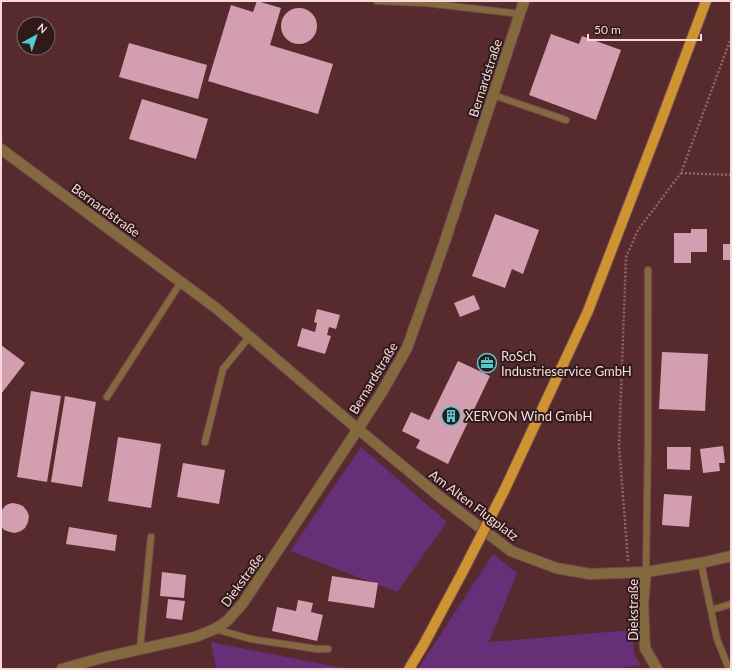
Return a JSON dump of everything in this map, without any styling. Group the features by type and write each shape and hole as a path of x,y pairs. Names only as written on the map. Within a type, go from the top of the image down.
{"main road":[{"path":"410,669 504,491 588,311 706,1"}],"street":[{"name":"Bernardstraße","path":"1,149 216,308 358,428 382,392 407,348 524,1"},
{"name":"Am Alten Flugplatz","path":"358,428 440,497 511,551 556,568 590,574 646,572 701,563 731,556"},
{"name":"Diekstraße","path":"62,669 101,658 195,637 215,629 227,621 243,603 358,428"},
{"name":"Diekstraße","path":"646,572 643,604 646,648 657,669"}],"lane":[{"path":"376,1 445,3 520,14"},
{"path":"493,96 566,120"},
{"path":"646,572 648,270"},
{"path":"108,397 181,282"},
{"path":"205,442 223,369 250,336"},
{"path":"140,649 151,537"},
{"path":"701,563 717,639 729,669"},
{"path":"711,610 731,604"},
{"path":"215,629 251,638 328,649"}],"path":[{"path":"681,173 731,174"}],"shaded area":[{"path":"361,447 447,522 397,592 290,551"},
{"path":"493,554 517,573 489,642 631,630 635,656 641,665 612,669 418,669"},
{"path":"211,642 347,669 216,669"}],"building":[{"path":"257,1 281,8 270,45 333,64 318,114 208,81 231,5 253,12"},
{"path":"303,8 312,13 316,19 316,33 312,39 303,44 295,44 286,39 282,33 281,22 286,13 292,9"},
{"path":"551,34 579,44 582,36 621,50 596,120 529,95"},
{"path":"129,43 207,65 198,99 119,77"},
{"path":"142,99 208,119 196,159 129,139"},
{"path":"495,214 539,230 523,274 512,269 505,288 472,276"},
{"path":"691,229 707,229 707,252 691,252 691,263 674,263 674,233 691,233"},
{"path":"723,244 731,244 731,260 723,260"},
{"path":"474,295 480,309 460,317 454,303"},
{"path":"317,309 340,315 336,329 329,327 327,335 331,336 325,354 297,346 302,328 315,332 317,323 314,322"},
{"path":"1,345 25,363 1,394"},
{"path":"662,352 708,354 705,411 659,409"},
{"name":"XERVON Wind GmbH","path":"458,361 490,376 448,464 416,448 420,440 402,431 411,412 429,420"},
{"path":"31,391 61,396 47,482 17,477"},
{"path":"65,396 96,402 82,487 51,482"},
{"path":"118,437 161,444 151,508 108,501"},
{"path":"723,446 725,463 719,463 720,471 703,473 700,449"},
{"path":"667,447 691,447 690,470 667,469"},
{"path":"183,463 225,470 219,504 177,497"},
{"path":"664,494 692,496 689,527 662,525"},
{"path":"12,503 23,506 29,516 25,528 15,533 4,530 1,526 1,511 6,505"},
{"path":"69,527 117,535 115,551 66,544"},
{"path":"162,572 186,575 184,598 160,596"},
{"path":"332,576 378,583 374,608 328,601"},
{"path":"168,599 185,601 182,620 166,618"},
{"path":"298,600 313,603 311,612 323,615 317,641 272,631 277,607 296,611"}],"place":[{"name":"RoSch Industrieservice GmbH","path":"487,363"},
{"name":"XERVON Wind GmbH","path":"451,416"}]}
